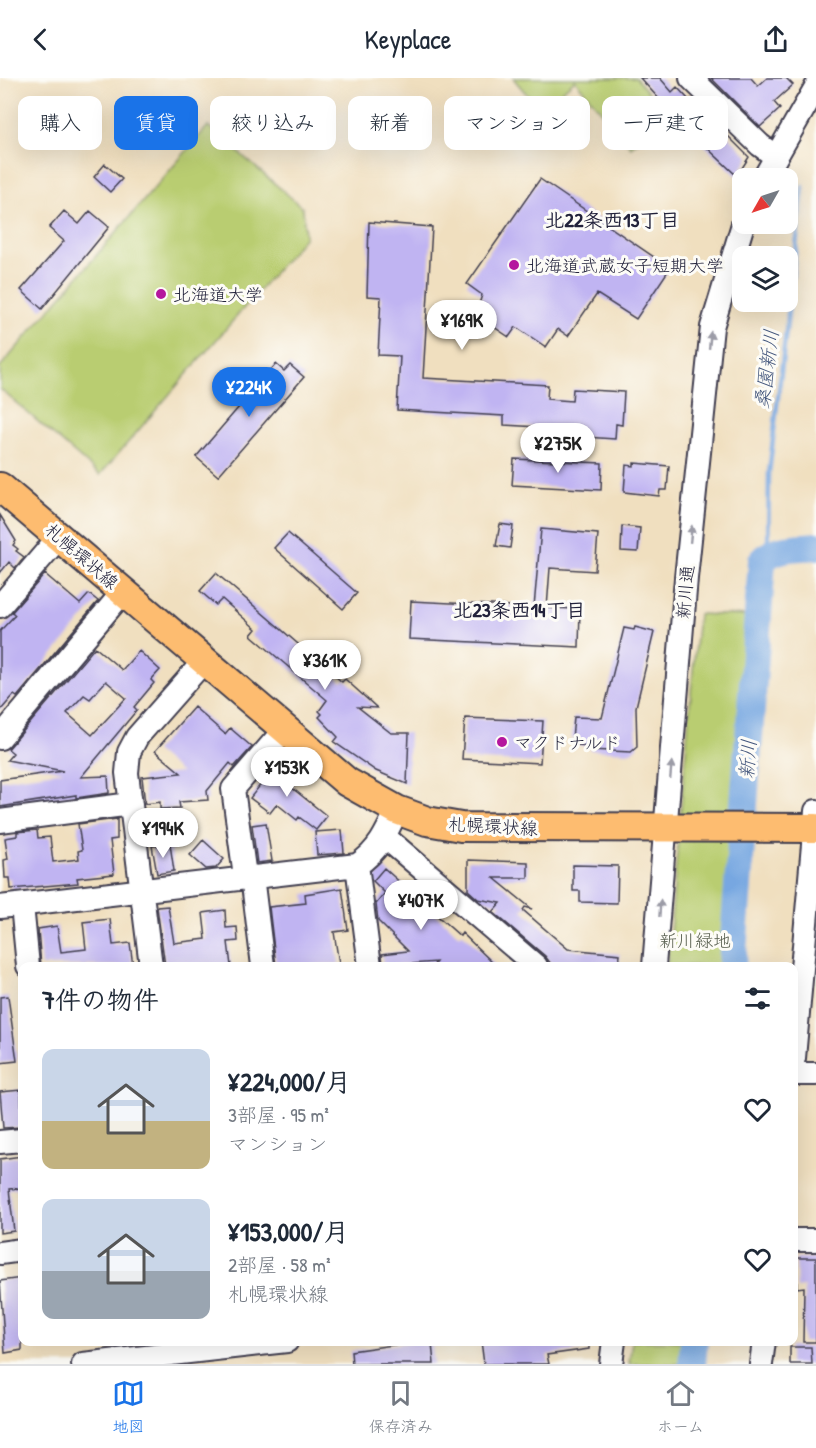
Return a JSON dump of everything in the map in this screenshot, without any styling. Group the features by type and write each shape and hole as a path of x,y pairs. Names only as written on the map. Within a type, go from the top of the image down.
{"main road":[{"name":"札幌環状線","path":"0,486 347,782 397,810 427,821 461,827 665,828 815,822"}],"street":[{"path":"691,78 760,146 777,157"},
{"path":"770,168 816,87"},
{"name":"新川通","path":"654,962 712,327 740,234"},
{"path":"0,606 59,537"},
{"path":"0,738 123,592"},
{"path":"151,962 131,804 128,773 129,752 137,737 204,661"},
{"path":"262,962 233,789 285,729"},
{"path":"0,820 131,804"},
{"path":"27,962 11,906 248,876 357,865 367,859 385,837 397,810"},
{"path":"798,1033 809,966 815,822"},
{"path":"385,837 531,962"},
{"path":"357,865 369,962"},
{"path":"798,1074 816,1074"},
{"path":"0,1142 18,1140"},
{"path":"798,1240 816,1240"},
{"path":"0,1252 18,1250"},
{"path":"83,1364 247,1346"},
{"path":"611,1364 613,1346"},
{"path":"761,1364 763,1346"}],"green space":[{"path":"513,78 636,78 652,96 602,96 602,112 575,80 556,96 528,96"},
{"path":"208,126 210,128 210,150 236,150 303,208 305,237 100,475 0,389 0,367 187,150 198,150 198,138"},
{"name":"新川緑地","path":"698,614 748,616 719,962 667,962"},
{"path":"631,1346 685,1346 683,1364 629,1364"}],"building":[{"path":"640,78 660,78 672,92 677,87 685,96 656,96"},
{"path":"711,78 751,78 758,86 767,78 786,78 793,85 774,102 780,109 760,127"},
{"path":"728,136 749,157 742,168 732,168 732,171 710,150 728,150"},
{"path":"105,164 122,179 110,192 94,177"},
{"path":"540,179 670,268 636,319 597,294 568,336 558,329 546,347 516,327 509,337 482,319 478,307 482,295 467,284"},
{"path":"64,211 79,224 90,211 109,227 42,309 21,290 64,241 49,228"},
{"path":"369,222 432,227 423,378 548,385 547,399 572,401 573,389 624,392 622,425 616,424 615,439 539,434 539,427 504,425 504,416 397,410 400,356 378,355 381,297 367,296"},
{"path":"276,364 284,371 290,365 304,377 218,476 196,457"},
{"path":"514,459 602,463 601,490 512,485"},
{"path":"634,463 669,466 667,490 660,490 659,496 624,492 626,465 634,466"},
{"path":"0,515 16,541 13,545 18,549 16,551 24,557 15,568 9,562 0,573"},
{"path":"500,524 513,526 510,548 496,546"},
{"path":"622,526 640,528 638,552 621,551"},
{"path":"541,529 598,534 595,571 550,568 547,608 580,609 579,647 409,639 411,601 534,607"},
{"path":"288,533 357,593 343,609 274,548"},
{"path":"216,573 342,682 345,679 377,708 358,707 391,733 409,733 407,784 376,771 334,742 338,737 319,717 322,714 319,711 327,700 251,635 256,629 222,599 216,605 200,591"},
{"path":"45,574 80,604 89,594 98,601 17,697 14,695 0,711 0,631 15,615 12,612"},
{"path":"635,627 654,632 636,707 637,747 631,752 590,750 590,746 577,745 577,739 572,739 574,717 602,718 624,628 634,630"},
{"path":"95,647 122,670 139,651 160,670 151,680 154,683 134,707 137,710 81,777 108,776 109,793 76,798 76,795 0,807 0,780 63,771 7,760 13,753 8,749","holes":["106,681 126,698 92,735 67,713 84,695 90,699"]},
{"path":"194,707 225,734 230,728 252,747 234,767 230,763 207,791 208,800 179,802 180,808 160,809 160,802 145,804 142,777 181,773 155,751"},
{"path":"465,718 543,721 540,763 462,759"},
{"path":"277,764 296,780 291,787 327,816 316,830 299,817 297,820 277,804 270,813 250,798"},
{"path":"117,819 117,839 110,840 114,874 77,878 78,883 11,889 10,878 5,878 4,860 8,859 5,838 17,836 17,832 37,830 38,838 50,837 53,862 79,859 78,851 82,850 78,824"},
{"path":"266,823 272,861 257,863 252,825"},
{"path":"342,830 344,853 317,855 315,832"},
{"path":"203,840 224,859 216,868 206,869 190,855"},
{"path":"170,844 174,871 157,874 152,846"},
{"path":"468,860 528,862 528,878 494,878 532,909 525,907 523,910 568,949 620,954 619,962 550,962 493,912 501,903 478,899 468,890"},
{"path":"573,865 618,866 617,903 580,902 580,891 573,891"},
{"path":"384,868 460,936 462,933 492,962 383,962 382,954 408,951 378,921 376,904 385,893 373,881"},
{"path":"342,888 348,930 334,932 339,962 276,962 269,907 306,903 305,894"},
{"path":"168,906 174,943 206,939 203,913 225,910 226,928 237,927 238,941 228,942 230,962 164,962 157,907"},
{"path":"110,919 113,945 130,943 132,962 41,962 38,929 57,926 61,952 86,949 83,922"},
{"path":"8,996 17,1061 0,1063 0,997"},
{"path":"18,1090 18,1127 3,1128 0,1092"},
{"path":"18,1157 18,1188 9,1189 14,1231 0,1233 0,1159"},
{"path":"798,1258 816,1258 816,1342 803,1342 804,1287 798,1288"},
{"path":"18,1279 18,1346 22,1346 22,1350 5,1353 0,1281"},
{"path":"386,1346 432,1346 434,1364 352,1364 351,1351"},
{"path":"482,1346 589,1346 589,1349 547,1355 549,1364 484,1364"},
{"path":"790,1347 811,1347 812,1364 790,1364"}],"waterway":[{"name":"桑園新川","path":"768,555 769,473 803,187"},
{"name":"新川","path":"732,962 762,561 780,550 816,546"},
{"name":"新川","path":"692,1364 694,1346"}],"place":[{"name":"北海道武蔵女子短期大学","path":"514,265"},
{"name":"北海道大学","path":"161,294"},
{"name":"マクドナルド","path":"502,742"}],"district":[{"name":"北22条西13丁目","path":"612,219"},
{"name":"北23条西14丁目","path":"519,609"}]}
